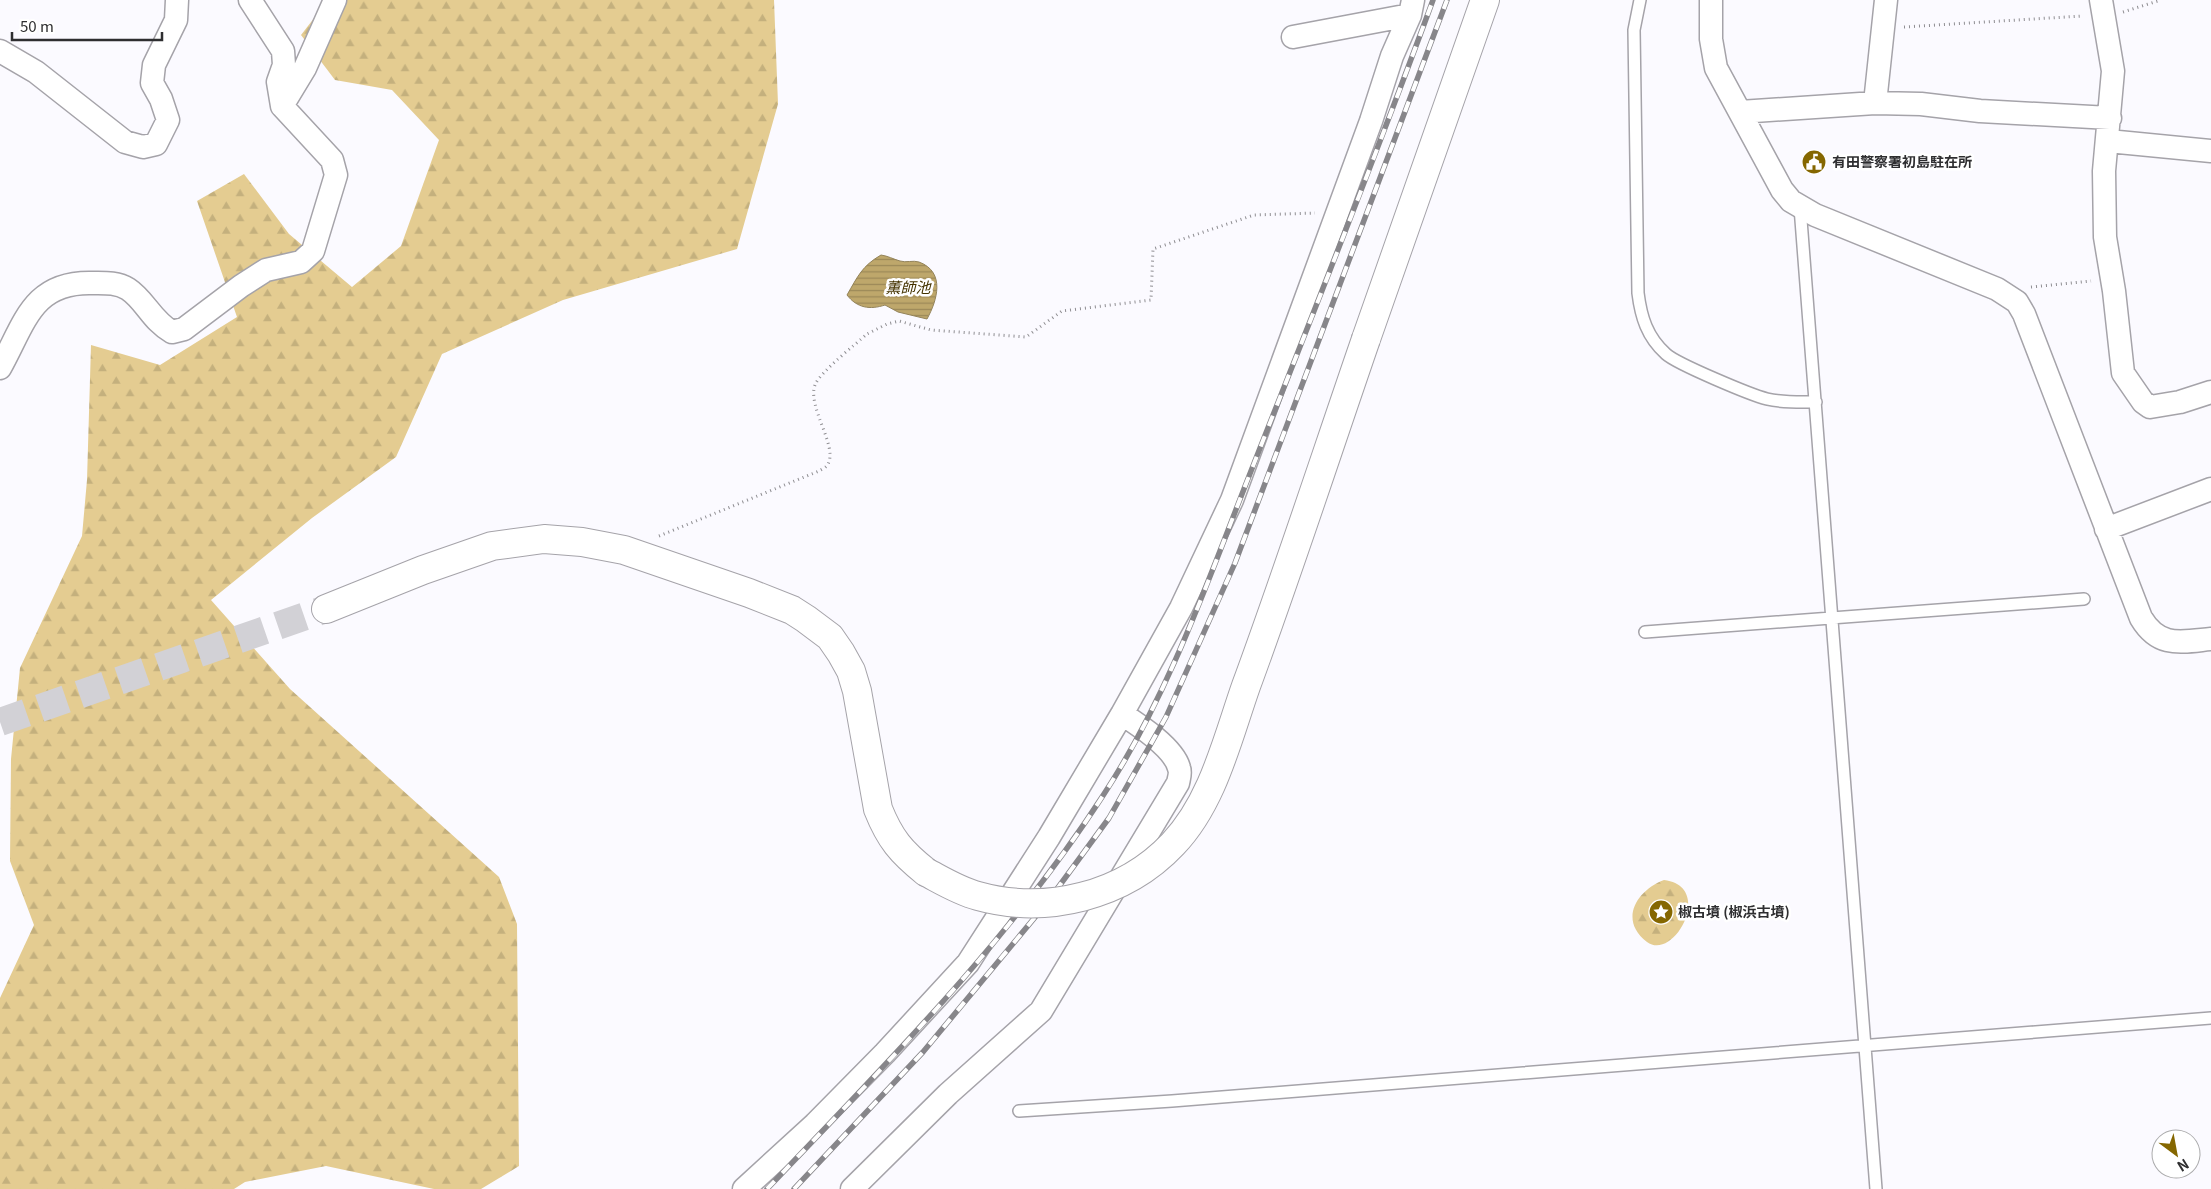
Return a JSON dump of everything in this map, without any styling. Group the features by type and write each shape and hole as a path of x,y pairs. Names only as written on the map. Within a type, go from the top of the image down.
{"street":[{"path":"0,51 36,72 125,142 143,147 156,144 168,120 161,99 152,83 154,65 176,20 177,0"},
{"path":"0,368 32,308 44,294 61,286 112,283 129,290 160,326 172,332 184,329 241,286 266,270 301,262 313,251 336,175 332,160 282,106 278,82 284,65 283,51 250,0"},
{"path":"282,106 305,68 335,0"},
{"path":"326,609 423,570 492,546 544,539 582,542 624,550 792,610 830,637 851,671 857,691 878,809 884,825 901,851 926,872 960,890 977,896 1028,904 1048,903 1090,894 1121,883 1142,871 1174,844 1201,805 1214,774 1260,649 1485,0"},
{"path":"1711,0 1713,57 1721,79 1782,190 1800,207 1836,225 2001,291 2017,302 2024,314 2136,606 2148,630 2166,641 2211,639"},
{"path":"1875,103 1886,0"},
{"path":"1293,37 1412,8"},
{"path":"744,1189 814,1124 879,1059 968,963 1049,837 1122,714 1180,608 1232,500 1336,216 1392,56 1412,8"},
{"path":"2102,8 2113,71 2104,171 2105,237 2112,278 2123,373 2143,402 2150,406 2180,402 2211,392"},
{"path":"1740,112 1875,103 1921,104 1980,111 2110,118"},
{"path":"2108,141 2211,151"},
{"path":"2106,529 2211,489"},
{"path":"852,1189 948,1094 1041,1011 1178,783 1180,774 1175,759 1139,725 1122,714"}],"lane":[{"path":"1640,0 1634,30 1638,293 1641,317 1647,330 1667,355 1694,369 1764,398 1791,402 1816,402"},
{"path":"1800,207 1876,1189"},
{"path":"1645,632 2084,599"},
{"path":"1019,1111 1182,1101 2211,1018"}],"path":[{"path":"1883,28 2102,8 2136,9 2161,0"},
{"path":"624,550 819,472 828,464 830,456 813,397 815,384 876,328 899,321 932,330 1026,337 1062,311 1151,300 1154,249 1254,215 1302,212 1336,216"},
{"path":"2001,291 2112,278"}],"green space":[{"path":"328,0 774,0 778,104 737,249 563,300 442,354 396,457 312,518 211,600 290,689 499,877 517,924 519,1166 481,1189 434,1189 326,1166 245,1182 234,1189 0,1189 0,998 34,925 10,861 11,759 20,668 82,536 87,480 91,345 160,365 237,317 197,201 244,174 289,234 352,287 401,246 439,140 392,90 335,80 301,35"},
{"path":"1664,880 1679,885 1687,895 1688,908 1685,921 1678,933 1668,942 1658,945 1647,942 1638,933 1633,915 1639,898 1654,885"}],"water":[{"name":"薫師池","path":"881,255 902,262 919,262 928,267 933,273 936,280 936,296 927,319 898,312 885,305 864,307 855,303 847,295 865,267"}],"tunnel":[{"path":"0,722 326,609"}],"railway":[{"path":"767,1189 901,1048 987,950 1067,848 1128,755 1169,675 1204,592 1367,175 1433,0"},
{"path":"794,1189 923,1052 1046,904 1109,818 1166,717 1235,563 1447,0"}],"place":[{"name":"有田警察署初島駐在所","path":"1814,162"},
{"name":"椒古墳 (椒浜古墳)","path":"1661,912"}]}
